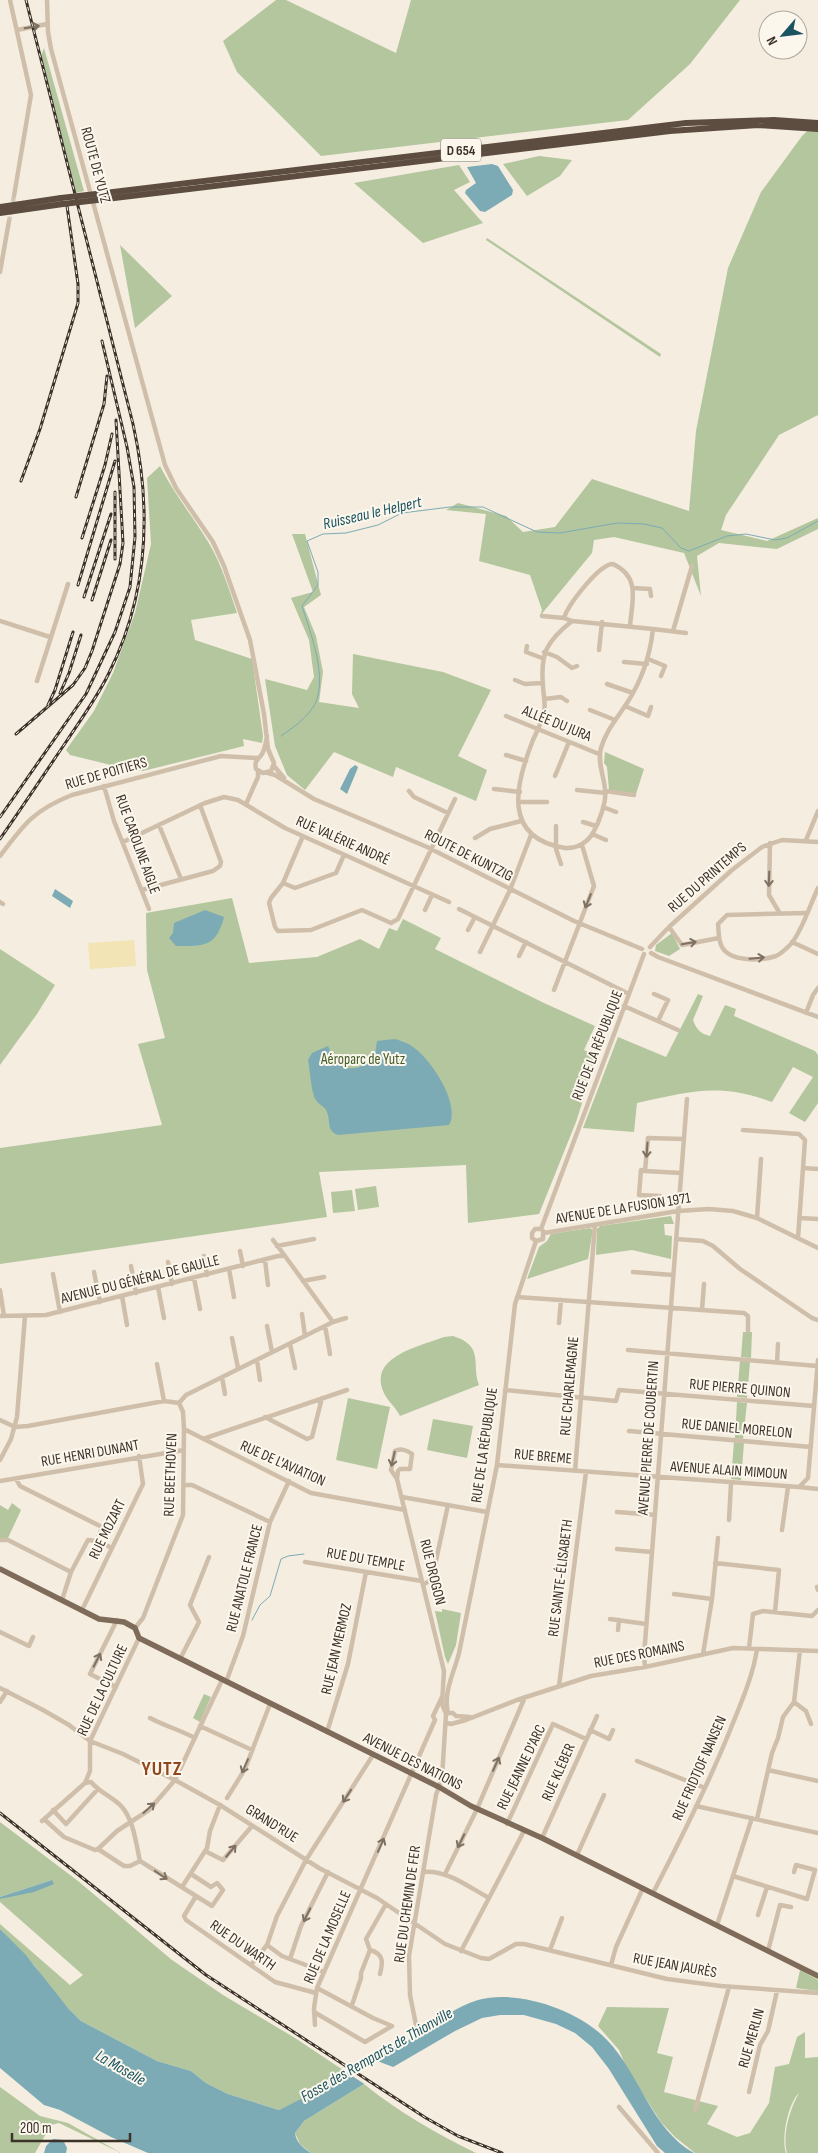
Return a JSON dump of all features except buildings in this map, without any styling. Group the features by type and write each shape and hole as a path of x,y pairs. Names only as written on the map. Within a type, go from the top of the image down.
{"highway":[{"name":"D 654","path":"106,196 686,123 774,120 818,123"},
{"name":"D 654","path":"0,207 670,131 758,125 818,129"},
{"name":"D 654","path":"0,212 62,201"}],"main road":[{"path":"0,1569 99,1619 124,1622 134,1628 139,1638"},
{"name":"AVENUE DES NATIONS","path":"139,1638 439,1787 507,1824 577,1855 818,1976"}],"street":[{"path":"10,0 30,86 31,100 14,196"},
{"name":"ROUTE DE YUTZ","path":"47,0 47,24 52,49 167,471 176,488 219,553 248,632 256,663 269,755"},
{"path":"17,30 47,24"},
{"path":"0,272 9,221"},
{"path":"0,250 3,256"},
{"path":"564,618 567,609 603,566 613,564 624,571 633,588 634,595 630,626"},
{"path":"673,632 692,566"},
{"path":"37,681 68,584"},
{"path":"633,588 650,589 651,596"},
{"path":"542,616 686,633"},
{"path":"0,621 50,637"},
{"path":"572,621 553,638 543,655 544,711 526,761 519,802 521,821 531,834 539,840 556,846 571,848 582,845 592,834 596,826 606,792 599,754 603,740 633,693 648,659 653,629"},
{"path":"599,650 602,622"},
{"path":"527,646 526,652 557,657 572,668 578,666"},
{"path":"648,659 665,666 661,676"},
{"path":"624,662 646,664"},
{"path":"515,680 525,684 542,683"},
{"path":"607,684 633,693"},
{"path":"544,699 560,698 567,701"},
{"path":"625,706 648,716 651,707"},
{"path":"590,710 615,720"},
{"name":"ALLÉE DU JURA","path":"506,716 599,754"},
{"path":"255,766 267,736"},
{"path":"555,776 569,742"},
{"path":"246,804 258,777 274,766 274,760 269,755 259,756"},
{"path":"506,755 526,761"},
{"name":"RUE DE POITIERS","path":"0,856 23,824 37,812 72,795 221,756 259,756"},
{"path":"241,757 263,772"},
{"name":"ROUTE DE KUNTZIG","path":"274,766 286,781"},
{"name":"ROUTE DE KUNTZIG","path":"263,772 286,781 314,799 431,849 510,890 643,952"},
{"name":"RUE CAROLINE AIGLE","path":"104,786 149,909"},
{"path":"494,789 520,792"},
{"path":"577,790 634,795"},
{"path":"409,791 414,797 448,812"},
{"name":"RUE VALÉRIE ANDRÉ","path":"123,842 200,805 224,797 238,800 274,822 450,902"},
{"path":"304,836 283,883 269,903 274,927 281,932 311,930 362,910 388,922 394,922 398,919 455,799"},
{"path":"519,802 548,802"},
{"path":"142,890 213,871 220,866 221,862 200,805"},
{"path":"602,807 616,812"},
{"path":"806,840 818,811"},
{"path":"474,838 490,829 521,821"},
{"path":"583,822 596,826"},
{"path":"159,826 181,879"},
{"path":"556,826 556,846 561,864"},
{"path":"480,952 510,890 531,834"},
{"path":"592,834 606,840"},
{"name":"RUE DU PRINTEMPS","path":"651,950 669,927 745,859 770,844 782,840 818,842"},
{"path":"770,844 769,895 779,912"},
{"path":"554,990 594,886 582,845"},
{"path":"283,883 295,888 336,873 344,855"},
{"path":"806,913 779,912 727,915 719,922 719,938 726,952 743,959 774,956 792,942 806,913 818,888"},
{"path":"425,910 432,895"},
{"path":"459,909 629,994"},
{"path":"468,930 475,917"},
{"path":"669,927 682,945 719,938"},
{"path":"519,956 526,942"},
{"path":"792,942 818,954"},
{"path":"643,952 645,946 658,957 818,1017"},
{"path":"643,952 651,950"},
{"name":"RUE DE LA RÉPUBLIQUE","path":"542,1231 643,952"},
{"path":"806,1013 818,988"},
{"path":"654,994 668,1000 658,1021"},
{"path":"624,1006 678,1030"},
{"name":"AVENUE PIERRE DE COUBERTIN","path":"645,1667 646,1624 687,1099"},
{"path":"743,1130 800,1134 805,1140 798,1238"},
{"path":"645,1170 648,1138 684,1139"},
{"path":"757,1218 761,1159"},
{"path":"803,1168 818,1169"},
{"path":"660,1196 640,1195 641,1170 681,1173"},
{"name":"AVENUE DE LA FUSION 1971","path":"542,1231 595,1225 678,1211 722,1210 757,1218 818,1248"},
{"path":"799,1218 818,1219"},
{"name":"RUE CHARLEMAGNE","path":"575,1471 595,1225"},
{"path":"535,1229 542,1231 543,1239 536,1241 532,1238 532,1233 535,1229"},
{"path":"277,1246 314,1239"},
{"path":"676,1239 703,1241 713,1246 740,1269 812,1318 818,1320"},
{"path":"273,1240 333,1322"},
{"name":"RUE DE LA RÉPUBLIQUE","path":"412,1775 435,1720 433,1716 442,1697 448,1671 459,1653 497,1465 512,1323 517,1297 536,1241"},
{"path":"240,1251 243,1266"},
{"path":"204,1256 207,1275"},
{"name":"AVENUE DU GÉNÉRAL DE GAULLE","path":"2,1316 24,1316 60,1312 284,1256"},
{"path":"265,1260 268,1285"},
{"path":"168,1262 172,1284"},
{"path":"130,1266 136,1293"},
{"path":"229,1269 234,1297"},
{"path":"94,1272 100,1302"},
{"path":"633,1272 673,1275"},
{"path":"53,1274 60,1312"},
{"path":"303,1281 324,1277"},
{"path":"194,1278 200,1309"},
{"path":"702,1310 704,1284"},
{"path":"158,1287 164,1318"},
{"path":"0,1290 2,1316"},
{"path":"122,1296 128,1325"},
{"path":"517,1297 747,1314 749,1318 748,1331"},
{"path":"559,1323 561,1300"},
{"path":"302,1314 305,1336"},
{"path":"0,1460 15,1427 17,1417 24,1316"},
{"path":"0,1420 15,1427 28,1426 164,1401 179,1403 186,1395 238,1368 324,1326 346,1318"},
{"path":"267,1326 272,1352"},
{"path":"324,1326 330,1354"},
{"path":"232,1338 238,1368"},
{"path":"290,1344 295,1368"},
{"path":"777,1363 778,1344"},
{"path":"628,1350 818,1366"},
{"path":"257,1360 260,1380"},
{"name":"AVENUE ALAIN MIMOUN","path":"586,1472 800,1487 808,1478 815,1424 814,1406 818,1360"},
{"path":"157,1364 164,1401"},
{"path":"222,1377 225,1394"},
{"path":"204,1439 347,1390"},
{"path":"505,1390 581,1397"},
{"name":"RUE PIERRE QUINON","path":"581,1397 616,1400 619,1390 814,1406"},
{"path":"265,1417 307,1439 312,1437 322,1398"},
{"name":"RUE BEETHOVEN","path":"134,1628 143,1618 184,1515 184,1429 183,1412 179,1403"},
{"name":"RUE DE L'AVIATION","path":"184,1429 312,1493 405,1510"},
{"name":"RUE DANIEL MORELON","path":"629,1431 811,1447"},
{"name":"RUE DROGON","path":"397,1479 400,1468 410,1469 412,1454 408,1451 398,1449 395,1451 391,1470 397,1479 423,1583 448,1671"},
{"name":"RUE HENRI DUNANT","path":"0,1481 139,1456 184,1450"},
{"name":"RUE MOZART","path":"82,1610 143,1484 139,1456"},
{"name":"RUE BREME","path":"497,1465 586,1472"},
{"name":"RUE SAINTE-ÉLISABETH","path":"559,1686 586,1472"},
{"path":"16,1479 20,1486 102,1527 97,1541"},
{"name":"RUE ANATOLE FRANCE","path":"96,1850 117,1831 149,1810 175,1780 200,1726 224,1681 243,1636 270,1522 289,1482"},
{"path":"729,1520 732,1483"},
{"path":"184,1485 192,1485 270,1522"},
{"path":"782,1530 788,1487"},
{"path":"800,1487 818,1489"},
{"path":"402,1497 487,1512"},
{"path":"423,1583 432,1579 448,1505"},
{"path":"617,1512 655,1515"},
{"path":"703,1654 712,1599 718,1538"},
{"path":"62,1600 71,1572 85,1542 92,1539 112,1548"},
{"path":"0,1540 8,1540 71,1572"},
{"path":"617,1549 652,1552"},
{"path":"180,1659 199,1622 190,1605 209,1557"},
{"name":"RUE DU TEMPLE","path":"305,1562 423,1583"},
{"path":"715,1563 780,1570 775,1612"},
{"name":"RUE JEAN MERMOZ","path":"327,1732 348,1664 366,1572"},
{"path":"674,1594 712,1599"},
{"path":"749,1648 754,1614 763,1611 812,1616 818,1610"},
{"path":"610,1619 646,1624"},
{"path":"116,1687 90,1674 117,1620"},
{"path":"618,1630 619,1620"},
{"path":"0,1632 29,1646 33,1637"},
{"name":"RUE DE LA CULTURE","path":"85,1783 90,1771 90,1741 139,1638"},
{"name":"RUE DES ROMAINS","path":"471,1717 456,1716 453,1713 446,1717 454,1723 471,1717 525,1697 591,1676 645,1667 733,1648 818,1651"},
{"name":"RUE FRIDTJOF NANSEN","path":"653,1894 705,1788 742,1700 755,1662 757,1649"},
{"path":"717,1925 755,1819 783,1717 794,1702 800,1650"},
{"name":"RUE DE LA RÉPUBLIQUE","path":"446,1717 448,1671"},
{"name":"GRAND'RUE","path":"0,1688 69,1725 90,1741 123,1754 222,1805 306,1860 362,1889 386,1904 439,1941 489,1960 516,1944 530,1945"},
{"path":"0,1702 7,1691"},
{"name":"RUE DE LA RÉPUBLIQUE","path":"442,1697 446,1717"},
{"path":"445,1874 477,1809 525,1697"},
{"path":"794,1702 806,1711 811,1724"},
{"path":"227,1798 245,1769 270,1704"},
{"path":"454,1723 456,1716"},
{"name":"RUE KLÉBER","path":"542,1838 596,1716"},
{"path":"435,1720 446,1717 442,1778 439,1787"},
{"path":"150,1718 195,1738"},
{"name":"RUE JEANNE D'ARC","path":"507,1824 553,1724 586,1739"},
{"path":"200,1726 252,1750"},
{"path":"590,1730 609,1739 613,1730"},
{"path":"251,1965 267,1945 277,1916 306,1860 373,1755"},
{"path":"637,1761 705,1788"},
{"path":"768,1770 818,1781"},
{"name":"RUE DE LA MOSELLE","path":"315,2026 316,1990 412,1775"},
{"path":"140,1861 130,1866 124,1866 96,1850 64,1838 44,1820 85,1783 91,1782 97,1790 123,1808 130,1822 140,1861 212,1906 223,1890 217,1883 212,1887 191,1874"},
{"name":"RUE DU CHEMIN DE FER","path":"416,2024 410,1995 410,1956 439,1787"},
{"path":"53,1810 66,1824 97,1790"},
{"path":"577,1855 604,1795"},
{"path":"182,1887 205,1852 222,1805"},
{"path":"696,1806 818,1833"},
{"path":"205,1852 223,1860 252,1826"},
{"path":"462,1951 524,1831"},
{"path":"733,1876 807,1899 815,1870 796,1865 794,1872"},
{"path":"423,1872 436,1871 445,1874 489,1898"},
{"path":"290,1959 301,1926 328,1872"},
{"path":"758,1916 767,1887"},
{"path":"611,1965 616,1947 643,1888"},
{"name":"RUE DU WARTH","path":"196,1896 184,1916 186,1920 275,1982 316,1990 352,2005 372,2018 392,2026 365,2042 314,2012"},
{"path":"352,2005 361,1978 360,1973 370,1950 366,1939 386,1904"},
{"path":"768,1951 780,1905 791,1908"},
{"path":"550,1950 562,1918"},
{"path":"267,1945 282,1956 324,1972"},
{"name":"RUE JEAN JAURÈS","path":"530,1945 667,1979 728,1987 818,1993"},
{"path":"370,1950 376,1952 381,1957 383,1963 380,1974"},
{"path":"696,2110 728,1987"},
{"name":"RUE MERLIN","path":"749,2092 760,2045 768,2031 777,1991"},
{"path":"619,2107 658,2153"}],"green space":[{"path":"276,0 286,0 396,53 411,0 740,0 690,64 628,120 321,156 237,72 223,41"},
{"path":"44,48 84,191 76,193 41,56"},
{"path":"818,121 818,415 779,435 726,515 721,530 767,541 818,518 818,529 777,549 719,543 697,556 701,596 684,553 614,537 594,540 592,553 540,616 542,610 530,575 479,561 486,514 446,510 458,503 506,516 523,532 555,527 592,479 689,511 696,431 728,268 761,192 802,136"},
{"path":"539,156 572,160 560,176 527,196 503,164"},
{"path":"459,165 470,182 454,190 483,223 423,243 354,183"},
{"path":"487,238 661,354 660,357 486,240"},
{"path":"120,245 172,296 135,328"},
{"path":"160,466 214,553 237,613 191,620 195,640 252,659 263,736 262,743 243,739 244,746 143,771 70,755 66,750 94,711 113,673 135,613 151,544 147,478"},
{"path":"292,534 305,534 321,595 304,607 316,636 323,672 319,702 359,708 352,694 353,654 443,672 491,690 458,756 487,770 476,801 396,767 393,777 334,752 305,790 287,775 275,746 265,679 307,690 314,677 309,640 291,598 313,592"},
{"path":"605,752 644,769 635,797 612,794 609,790 607,767 604,763"},
{"name":"Aéroparc de Yutz","path":"232,898 249,963 317,957 360,939 379,949 389,928 397,931 403,919 441,938 435,949 595,1026 584,1050 597,1056 576,1122 539,1214 468,1223 466,1165 319,1172 327,1217 0,1264 0,1148 162,1125 138,1044 165,1038 147,970 146,913"},
{"path":"672,933 680,949 669,956 655,951 656,945"},
{"path":"0,949 55,985 37,1014 0,1065"},
{"path":"698,994 703,996 693,1020 697,1028 704,1034 710,1036 725,1005 736,1009 734,1016 815,1051 818,1055 818,1103 805,1122 789,1113 813,1077 793,1067 772,1102 736,1092 704,1091 673,1095 637,1103 634,1132 583,1128 618,1037 666,1057"},
{"path":"376,1186 379,1207 358,1210 355,1189"},
{"path":"352,1190 355,1211 333,1213 331,1192"},
{"path":"671,1216 674,1224 664,1224 665,1235 672,1236 671,1259 632,1250 596,1255 597,1229 600,1226"},
{"path":"590,1228 593,1230 588,1259 527,1279 539,1247 547,1241 551,1234"},
{"path":"743,1332 752,1332 751,1358 741,1357"},
{"path":"453,1336 463,1340 473,1350 479,1385 400,1416 383,1391 381,1379 383,1369 400,1354 444,1337"},
{"path":"740,1361 750,1362 747,1398 737,1397"},
{"path":"348,1398 390,1407 377,1469 336,1460"},
{"path":"737,1402 747,1403 743,1439 735,1438"},
{"path":"433,1419 473,1426 467,1458 427,1450"},
{"path":"734,1442 744,1443 741,1480 731,1479"},
{"path":"12,1503 21,1510 8,1538 0,1538 0,1505 8,1510"},
{"path":"442,1609 461,1613 456,1645 448,1664 435,1611 442,1612"},
{"path":"204,1694 211,1697 200,1722 193,1718"},
{"path":"0,1822 78,1881 172,1960 223,1995 295,2038 346,2072 306,2098 279,2110 228,2094 206,2083 191,2071 157,2061 81,2021 44,1980 35,1966 0,1929 0,1924 70,1985 83,1975 0,1902 0,1899 33,1890 52,1880 0,1897"},
{"path":"800,1970 818,1980 818,1991 796,1988"},
{"path":"607,2007 669,2008 657,2053 673,2057 664,2092 718,2106 707,2124 737,2137 750,2133 769,2103 775,2067 789,2064 797,2037 805,2032 805,2058 818,2057 818,2153 787,2153 786,2130 799,2093 795,2098 786,2122 784,2139 786,2153 695,2153 675,2137 661,2122 628,2071 619,2050 598,2026"},
{"path":"364,2084 418,2122 476,2153 311,2153 300,2144 295,2133 304,2121"},
{"path":"0,2087 40,2116 68,2123 121,2153 59,2123 51,2125 35,2153 0,2153"}],"sand":[{"path":"134,940 136,966 90,969 88,943"}],"water":[{"path":"492,164 498,166 513,190 512,195 485,212 480,211 465,193 466,190 476,183 467,167"},
{"path":"355,765 358,767 347,794 340,789 350,769"},
{"path":"55,889 73,901 70,908 52,896"},
{"path":"205,910 224,917 221,927 213,939 202,945 176,946 169,938 173,933 174,923"},
{"path":"395,1039 413,1047 428,1061 435,1071 448,1094 452,1116 449,1125 338,1135 334,1133 330,1128 326,1110 314,1097 308,1060 312,1053 328,1046 334,1061 338,1065 349,1068 360,1067 373,1057 377,1041"},
{"path":"52,1880 54,1884 34,1892 0,1899 0,1897"},
{"name":"La Moselle","path":"0,1929 25,1954 68,2008 81,2021 157,2061 191,2071 206,2083 228,2094 279,2110 379,2054 412,2038 469,2003 494,1997 511,1997 547,2005 581,2020 607,2040 628,2069 656,2116 679,2143 694,2153 665,2153 657,2146 609,2069 592,2047 575,2033 556,2024 524,2015 500,2015 482,2018 455,2031 304,2121 295,2133 300,2144 311,2153 148,2153 111,2137 60,2110 44,2105 0,2068"},
{"path":"53,2139 63,2140 67,2148 66,2153 44,2153 46,2146"}],"pier":[{"path":"369,2058 396,2068 366,2085 346,2072"}],"waterway":[{"name":"Ruisseau le Helpert","path":"281,736 304,718 315,704 319,693 319,668 302,606 318,585 318,572 307,541 323,534 346,533 378,525 402,513 450,507 483,507 537,532 560,533 617,523 644,524 662,528 681,548 689,551 727,536 746,534 775,540 787,538 818,521"},
{"name":"Ruisseau le Helpert","path":"252,1620 260,1605 270,1596 281,1559 304,1554"}],"tunnel":[{"path":"9,221 14,196"}],"railway":[{"path":"0,839 84,715 108,675 121,645 131,614 143,552 144,520 143,488 133,424 26,0"},
{"path":"21,481 40,429 78,303 78,284 67,206"},
{"path":"0,817 86,694 115,632 130,587 135,537 134,487 127,447 102,341"},
{"path":"76,497 104,404 107,376"},
{"path":"16,734 73,685 85,668 120,564 123,543 116,420"},
{"path":"82,538 105,465 112,434"},
{"path":"78,585 115,461"},
{"path":"115,492 115,559"},
{"path":"84,597 111,514"},
{"path":"92,600 111,540"},
{"path":"48,705 55,690 73,632"},
{"path":"60,693 69,673 81,635"},
{"path":"0,1813 206,1975 426,2118 458,2136 502,2153"}],"district":[{"name":"YUTZ","path":"162,1768"}],"water label":[{"name":"Fosse des Remparts de Thionville","path":"376,2054"}]}
